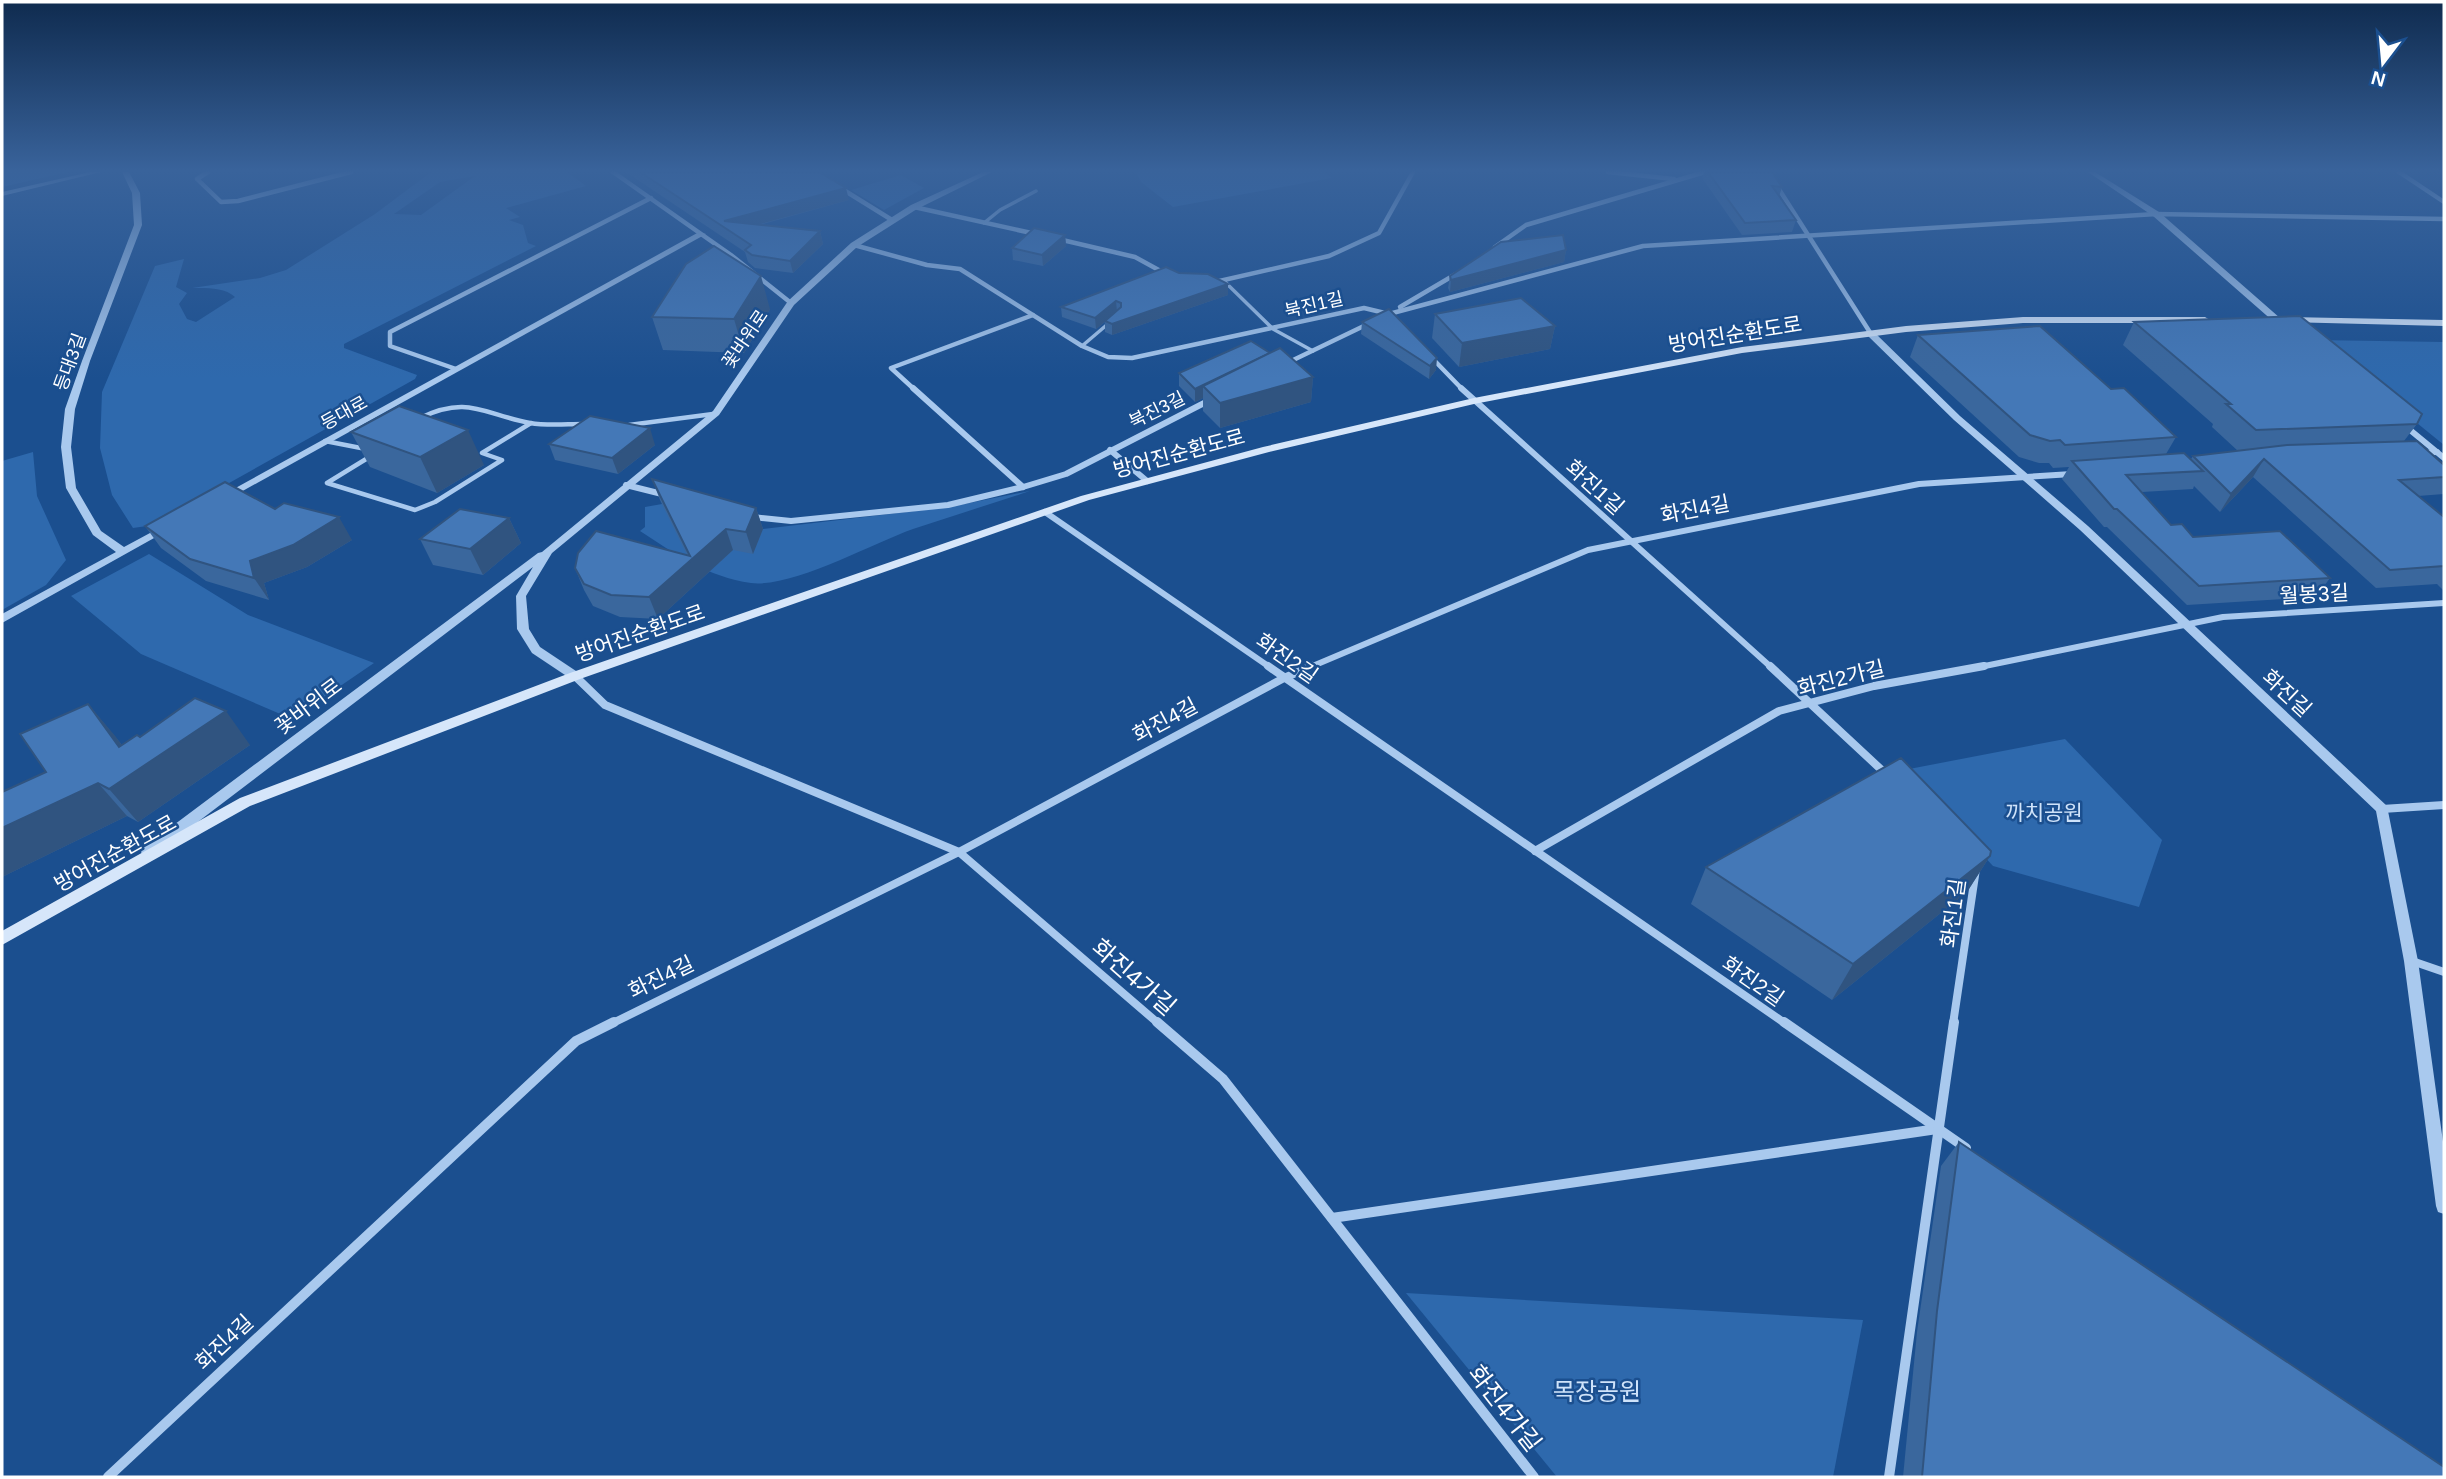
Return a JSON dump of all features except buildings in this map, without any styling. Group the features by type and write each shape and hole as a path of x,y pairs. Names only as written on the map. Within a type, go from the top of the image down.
{"main road":[{"name":"방어진순환도로","path":"2,939 244,802 575,676 1045,512 1147,481 1267,449 1474,401 1742,350 1871,334 2023,320 2210,320"},
{"path":"2264,320 2444,323"}],"street":[{"name":"등대3길","path":"124,552 97,533 71,488 66,447 70,409 132,241"},
{"path":"456,369 390,346 390,332 568,241"},
{"name":"등대로","path":"221,499 689,241"},
{"path":"711,241 791,303"},
{"name":"꽃바위로","path":"126,869 548,551 716,413 791,303 860,241"},
{"path":"1069,241 1135,257 1168,275"},
{"path":"1209,282 1329,256 1362,241"},
{"path":"1485,254 1503,241"},
{"name":"북진1길","path":"854,245 927,265 946,265 960,269 1082,346 1108,357 1132,358 1364,309 1390,313 1643,246 1725,241"},
{"path":"1811,241 1871,334"},
{"path":"2186,241 2287,328"},
{"path":"1278,368 1390,313 1465,268"},
{"path":"1390,313 1399,323"},
{"path":"1023,487 891,368 1033,315"},
{"name":"화진길","path":"1871,334 1957,418 2026,477 2187,625 2382,809"},
{"name":"화진1길","path":"1427,352 1474,401 1811,703 1898,786"},
{"name":"북진3길","path":"741,514 791,522 948,505 1023,487 1066,474 1218,396"},
{"path":"2395,417 2444,458"},
{"path":"1110,450 1147,481"},
{"path":"2410,453 2437,452"},
{"name":"화진4길","path":"108,1477 576,1041 959,852 1284,678 1588,550 1919,484 2076,473"},
{"path":"626,485 677,498"},
{"name":"화진2길","path":"1045,512 1971,1152"},
{"path":"2,619 174,524"},
{"name":"꽃바위로","path":"548,551 521,596 523,629 537,650 575,676"},
{"name":"월봉3길","path":"2187,625 2223,617 2444,603"},
{"name":"화진2가길","path":"1535,851 1779,711 1874,686 2187,625"},
{"name":"화진4가길","path":"575,676 605,705 959,852 1223,1079 1534,1477"},
{"path":"2444,805 2382,809 2411,961 2444,1206"},
{"name":"화진1길","path":"1889,1477 1937,1129 1978,873 1972,861"},
{"path":"2411,961 2444,972"},
{"path":"1332,1218 1937,1129"}],"lane":[{"path":"1223,281 1273,329 1313,351"},
{"path":"1082,346 1118,316"},
{"path":"418,420 449,407 474,405 531,423 596,425"},
{"path":"622,425 676,421 716,413"},
{"path":"325,441 374,453 327,482 415,510 435,502 502,460 482,453 531,423"},
{"path":"366,450 376,444"}],"green space":[{"path":"332,241 527,241 536,246 344,344 344,348 417,375 415,379 154,525 133,528 112,495 100,448 102,392 155,266 184,259 176,287 187,293 179,304 187,319 196,322 235,297 221,290 192,288 260,278 286,270"},
{"path":"2315,340 2444,342 2444,445"},
{"path":"33,452 37,496 66,560 46,585 2,610 2,461"},
{"path":"1030,491 913,529 832,564 768,583 751,583 720,576 679,556 640,531 645,527 645,507 662,504 763,529 949,507"},
{"path":"149,554 248,615 374,663 292,719 141,654 71,596"},
{"name":"까치공원","path":"2065,739 2162,840 2139,907 1993,866 1904,770"},
{"name":"목장공원","path":"1406,1293 1863,1320 1833,1477 1557,1477"}]}
